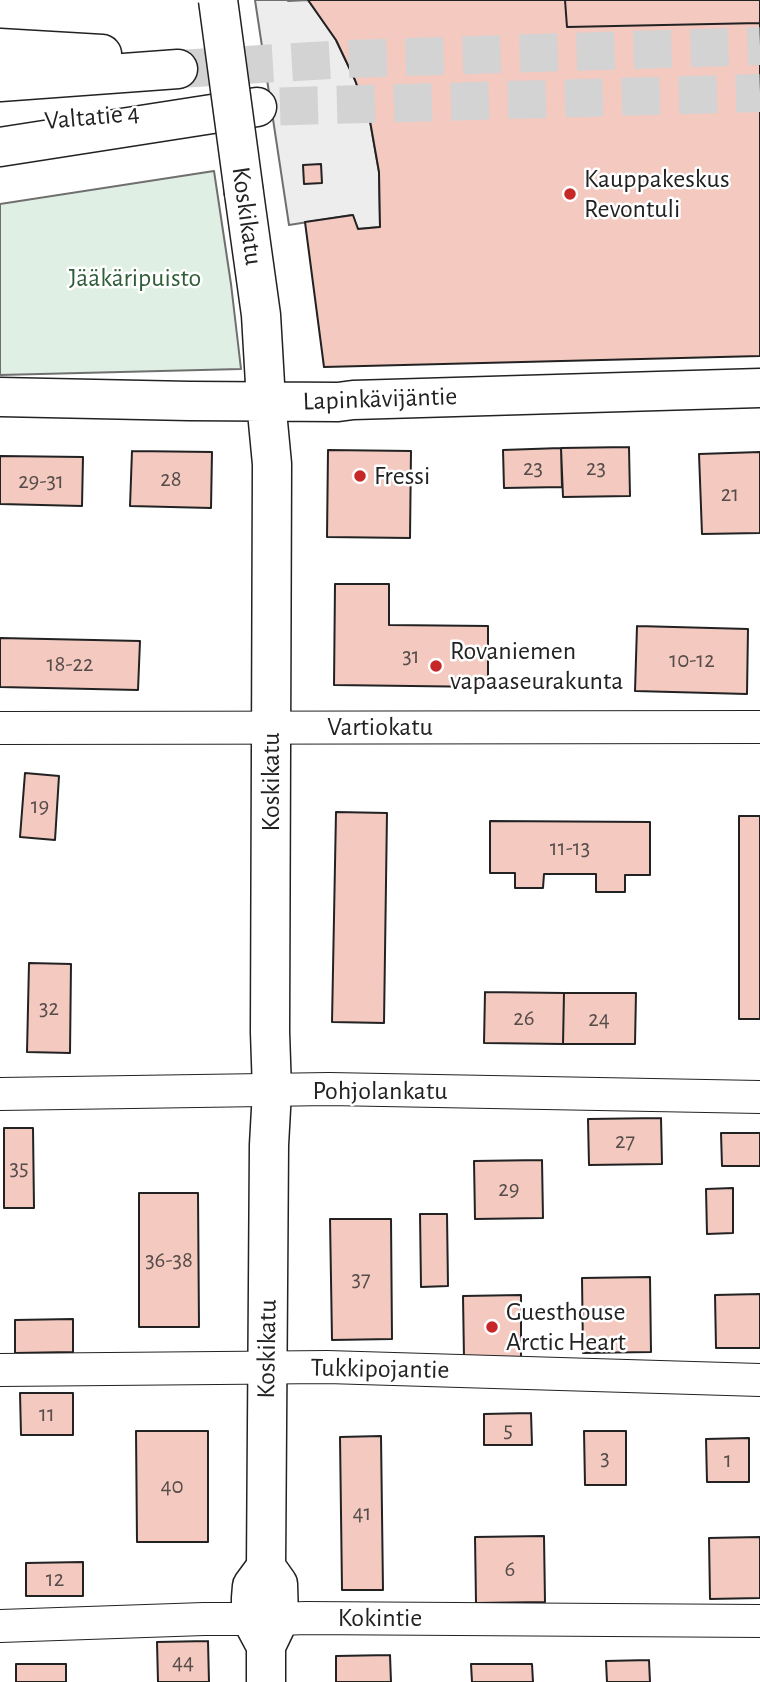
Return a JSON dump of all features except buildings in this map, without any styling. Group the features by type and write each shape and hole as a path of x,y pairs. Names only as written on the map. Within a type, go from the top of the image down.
{"main road":[{"name":"Koskikatu","path":"218,0 261,316 272,464 272,1091 269,1145 266,1567 278,1584 265,1641"},
{"name":"Valtatie 4","path":"0,48 178,64 0,82"},
{"path":"0,147 257,107"},
{"name":"Valtatie 4","path":"0,125 185,110"},
{"name":"Lapinkävijäntie","path":"0,397 338,402 760,388"}],"street":[{"name":"Vartiokatu","path":"0,728 760,727"},
{"name":"Pohjolankatu","path":"0,1094 329,1090 760,1097"},
{"name":"Tukkipojantie","path":"0,1370 327,1367 751,1380"},
{"name":"Kokintie","path":"0,1626 265,1641 314,1618 760,1621"}],"green space":[{"name":"Jääkäripuisto","path":"214,171 241,369 0,375 0,204"}],"shaded area":[{"path":"255,0 308,0 336,40 370,121 379,172 380,227 358,229 352,215 289,225"}],"tunnel":[{"path":"178,69 345,59 760,46"},
{"path":"223,108 760,93"}],"place":[{"name":"Kauppakeskus Revontuli","path":"570,194"},
{"name":"Fressi","path":"360,476"},
{"name":"Rovaniemen vapaaseurakunta","path":"436,666"},
{"name":"Guesthouse Arctic Heart","path":"492,1327"}]}
